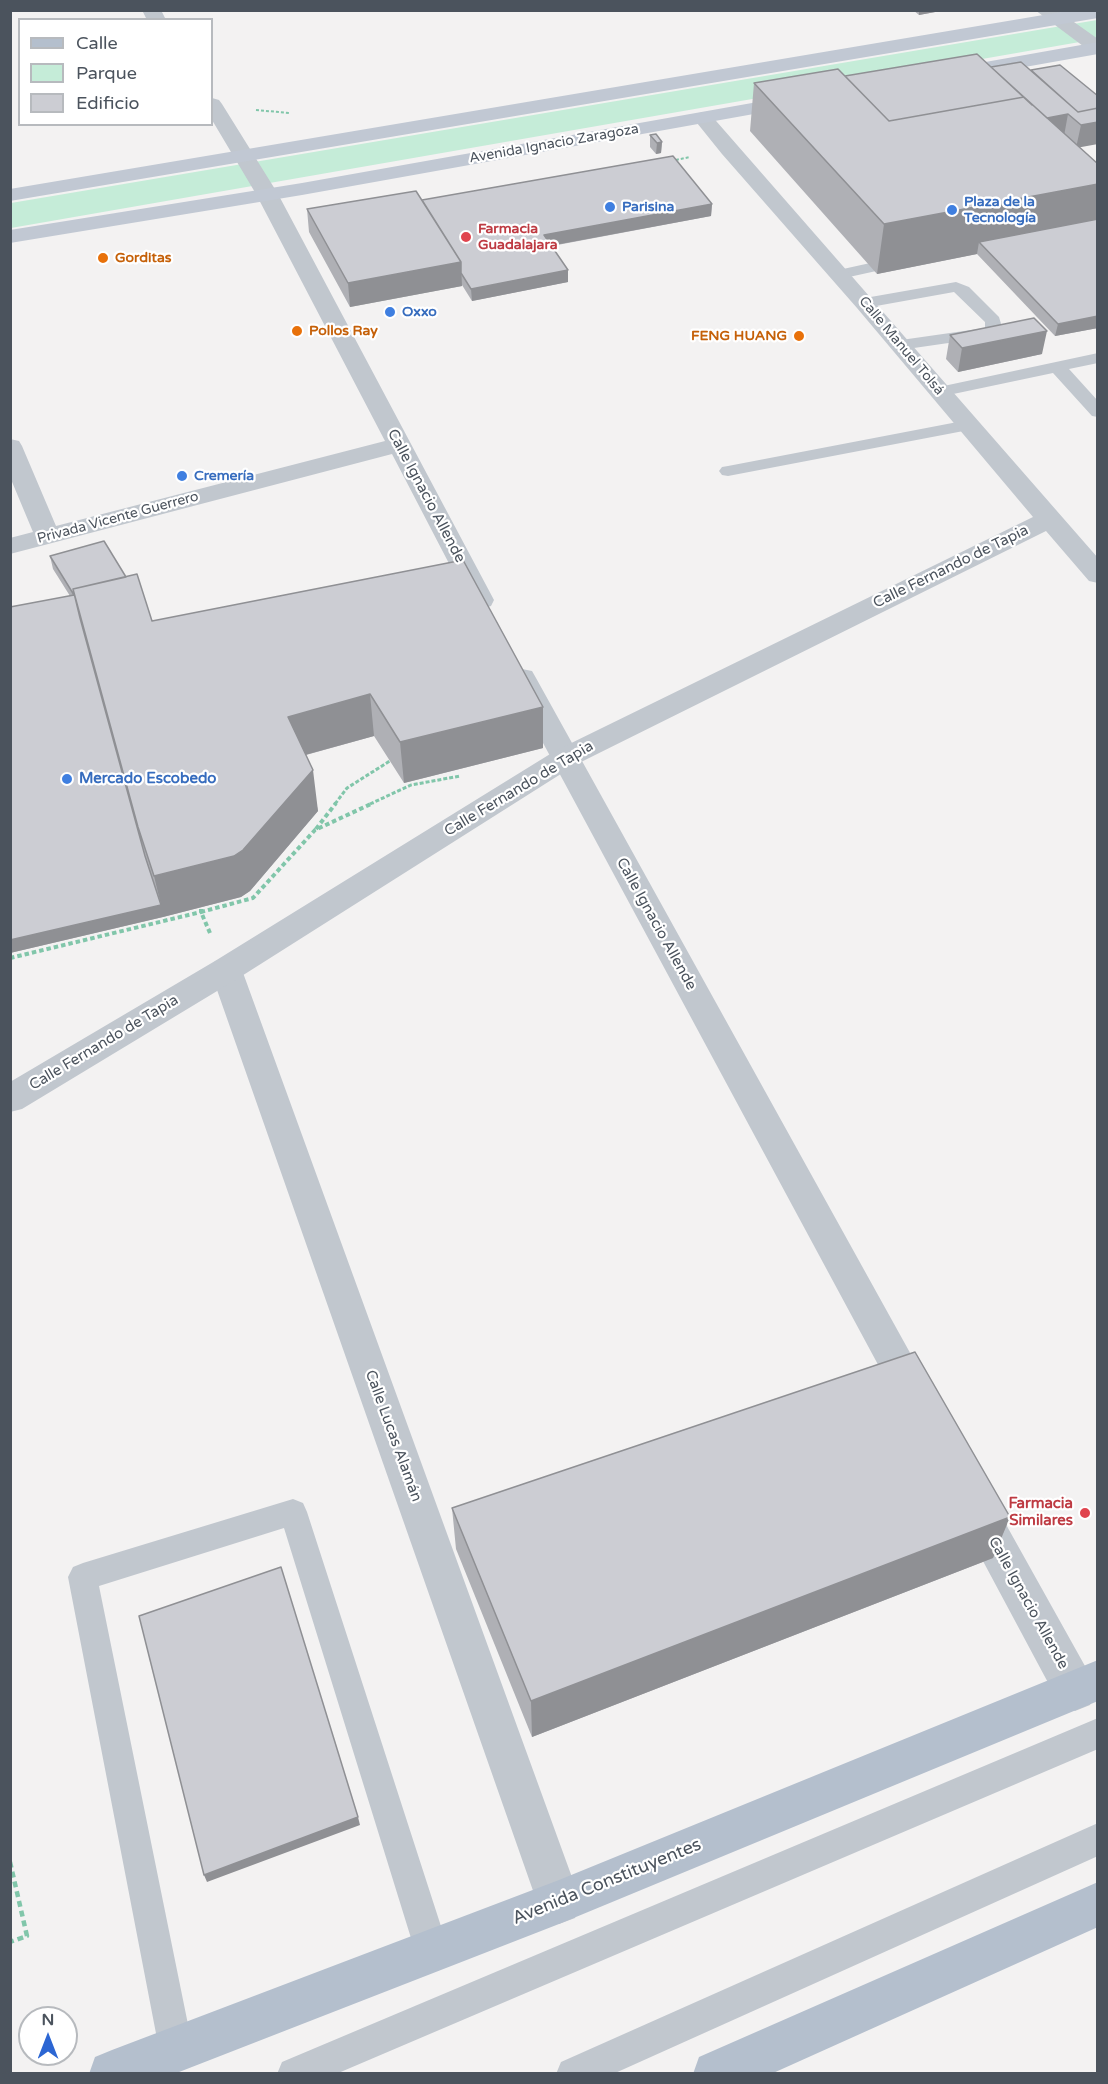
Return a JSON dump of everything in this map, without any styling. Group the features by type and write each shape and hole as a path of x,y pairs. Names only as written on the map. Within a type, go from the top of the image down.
{"main road":[{"path":"10,195 1049,15 1098,12"},
{"path":"926,78 1097,48"},
{"name":"Avenida Ignacio Zaragoza","path":"10,237 811,99"},
{"name":"Avenida Constituyentes","path":"112,2073 560,1902 1086,1685"},
{"path":"716,2073 1098,1904"}],"street":[{"path":"1049,15 1097,48"},
{"name":"Calle Ignacio Allende","path":"213,105 267,194 493,621"},
{"name":"Calle Manuel Tolsá","path":"703,118 866,303 939,392 1097,574"},
{"name":"Privada Vicente Guerrero","path":"10,546 399,445"},
{"path":"10,446 48,537"},
{"name":"Calle Fernando de Tapia","path":"10,1099 226,970 565,758 1049,519"},
{"name":"Calle Ignacio Allende","path":"512,658 932,1428"},
{"name":"Calle Lucas Alamán","path":"226,970 560,1902"},
{"name":"Calle Ignacio Allende","path":"960,1480 1086,1685"}],"lane":[{"path":"840,274 922,257"},
{"path":"866,303 956,287 963,290 993,321 994,327 991,332 900,345"},
{"path":"939,392 1098,358"},
{"path":"1057,367 1098,411"},
{"path":"728,471 968,425"},
{"path":"176,2049 83,1577 293,1512 432,1951"},
{"path":"294,2073 1098,1733"},
{"path":"573,2073 1098,1839"}],"path":[{"path":"213,105 297,113"},
{"path":"671,161 729,150"},
{"path":"10,958 253,898 315,830 347,788 390,760 402,757"},
{"path":"315,830 411,785 466,776"},
{"path":"299,834 303,843"},
{"path":"250,891 253,898"},
{"path":"198,896 201,912"},
{"path":"10,1862 27,1936 10,1942"}],"green space":[{"path":"1097,20 1097,39 11,228 11,203"}],"building":[{"path":"977,54 1023,97 889,121 845,76"},
{"path":"1021,62 1078,112 1098,108 1098,122 1081,125 1068,114 1047,118 991,67"},
{"path":"1060,65 1098,96 1098,108 1078,112 1031,70"},
{"path":"838,69 889,121 1024,97 1098,164 1098,184 884,224 754,83"},
{"path":"656,134 662,142 657,143 650,135"},
{"path":"673,156 712,204 544,235 568,270 471,289 461,273 461,262 422,200"},
{"path":"416,191 461,262 348,283 307,209"},
{"path":"1098,219 1098,316 1058,324 979,242"},
{"path":"1034,318 1047,331 962,348 950,335"},
{"name":"Mercado Escobedo","path":"104,541 126,577 73,589 145,856 161,905 10,940 10,607 74,595 50,556"},
{"path":"463,560 543,707 400,742 370,694 288,717 313,770 243,850 234,856 154,876 138,827 73,589 137,574 152,621"},
{"path":"915,1352 1010,1517 531,1701 452,1508"},
{"path":"281,1567 358,1817 204,1875 139,1616"}],"place":[{"name":"Parisina","path":"610,207"},
{"name":"Plaza de la Tecnología","path":"952,210"},
{"name":"Farmacia Guadalajara","path":"466,237"},
{"name":"Gorditas","path":"103,258"},
{"name":"Oxxo","path":"390,312"},
{"name":"Pollos Ray","path":"297,331"},
{"name":"FENG HUANG","path":"799,336"},
{"name":"Cremería","path":"182,476"},
{"name":"Mercado Escobedo","path":"67,779"},
{"name":"Farmacia Similares","path":"1085,1513"}]}
